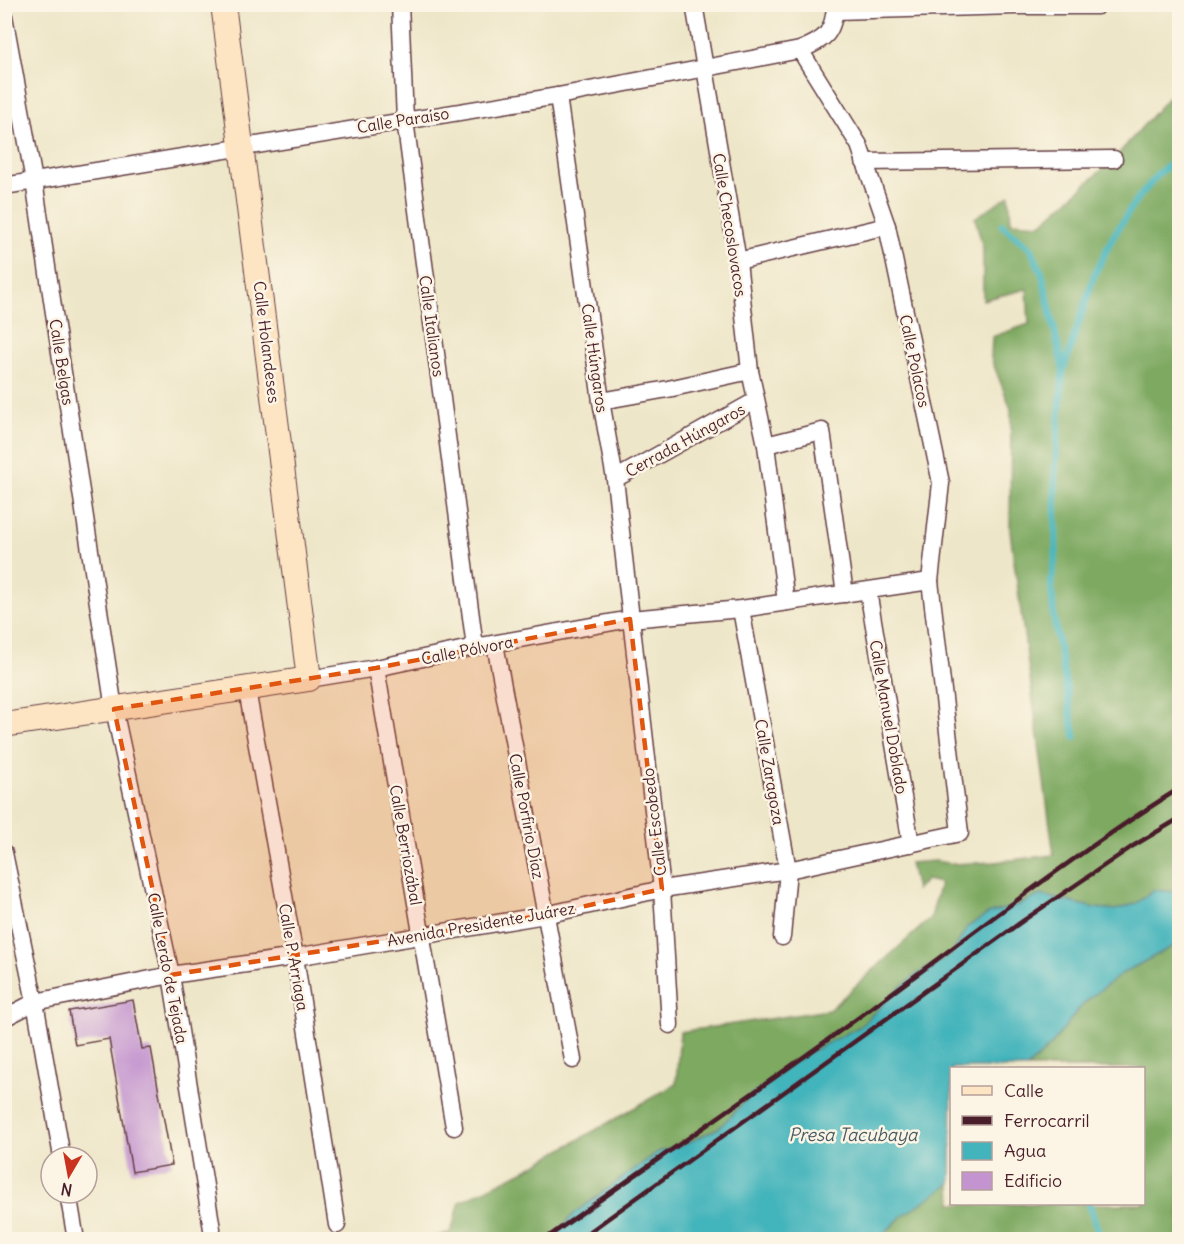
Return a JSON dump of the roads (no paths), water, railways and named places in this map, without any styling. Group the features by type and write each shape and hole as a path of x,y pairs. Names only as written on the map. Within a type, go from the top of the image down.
{"street":[{"name":"Calle Holandeses","path":"223,4 309,679"},
{"name":"Calle Italianos","path":"400,4 405,120 475,647"},
{"name":"Calle Checoslovacos","path":"694,4 738,261 750,371 766,445 786,602"},
{"path":"835,8 1097,6"},
{"name":"Calle Paraíso","path":"4,186 558,96 800,50 821,42 832,26 835,8"},
{"name":"Calle Belgas","path":"4,16 34,181 114,709"},
{"name":"Calle Polacos","path":"800,50 859,145 887,226 941,483 930,581 960,833"},
{"name":"Calle Húngaros","path":"558,96 601,401 615,479 630,619"},
{"path":"864,162 1113,159"},
{"path":"738,261 887,226"},
{"path":"601,401 750,371"},
{"name":"Cerrada Húngaros","path":"615,479 755,401"},
{"path":"766,445 822,431 845,594"},
{"name":"Calle Pólvora","path":"4,725 247,690 376,668 475,647 630,619 741,609 930,581"},
{"name":"Calle Manuel Doblado","path":"868,591 911,844"},
{"name":"Calle Zaragoza","path":"741,609 788,870 782,937"},
{"name":"Calle Escobedo","path":"630,619 662,889 670,1025"},
{"name":"Calle Porfirio Díaz","path":"495,644 573,1060"},
{"name":"Calle Berriozábal","path":"376,668 454,1127"},
{"name":"Calle P. Arriaga","path":"247,690 295,957 337,1225"},
{"name":"Calle Lerdo de Tejada","path":"114,709 171,975 212,1229"},
{"name":"Avenida Presidente Juárez","path":"4,1018 35,1002 171,975 295,957 421,934 546,915 662,889 788,870 960,833"},
{"path":"4,853 35,1002 60,1145"},
{"path":"70,1205 76,1239"}],"water":[{"name":"Presa Tacubaya","path":"1155,890 1175,892 1179,895 1179,943 1123,973 1090,998 1051,1045 1028,1067 950,1067 950,1184 902,1216 878,1239 550,1239 576,1212 658,1152 683,1145 719,1128 751,1095 770,1083 783,1070 804,1055 861,1026 914,976 952,954 967,927 990,913 1019,905 1040,895 1095,908 1116,910 1135,904"}],"waterway":[{"path":"1075,737 1054,619 1051,581 1056,554 1055,467 1063,371 1095,273 1113,237 1135,202 1159,173 1180,157"},
{"path":"1002,225 1030,248 1042,273 1063,369"},
{"path":"1089,1205 1101,1240"}],"railway":[{"path":"544,1240 832,1036 1063,867 1180,788"},
{"path":"578,1240 1024,920 1133,846 1180,818"}]}
